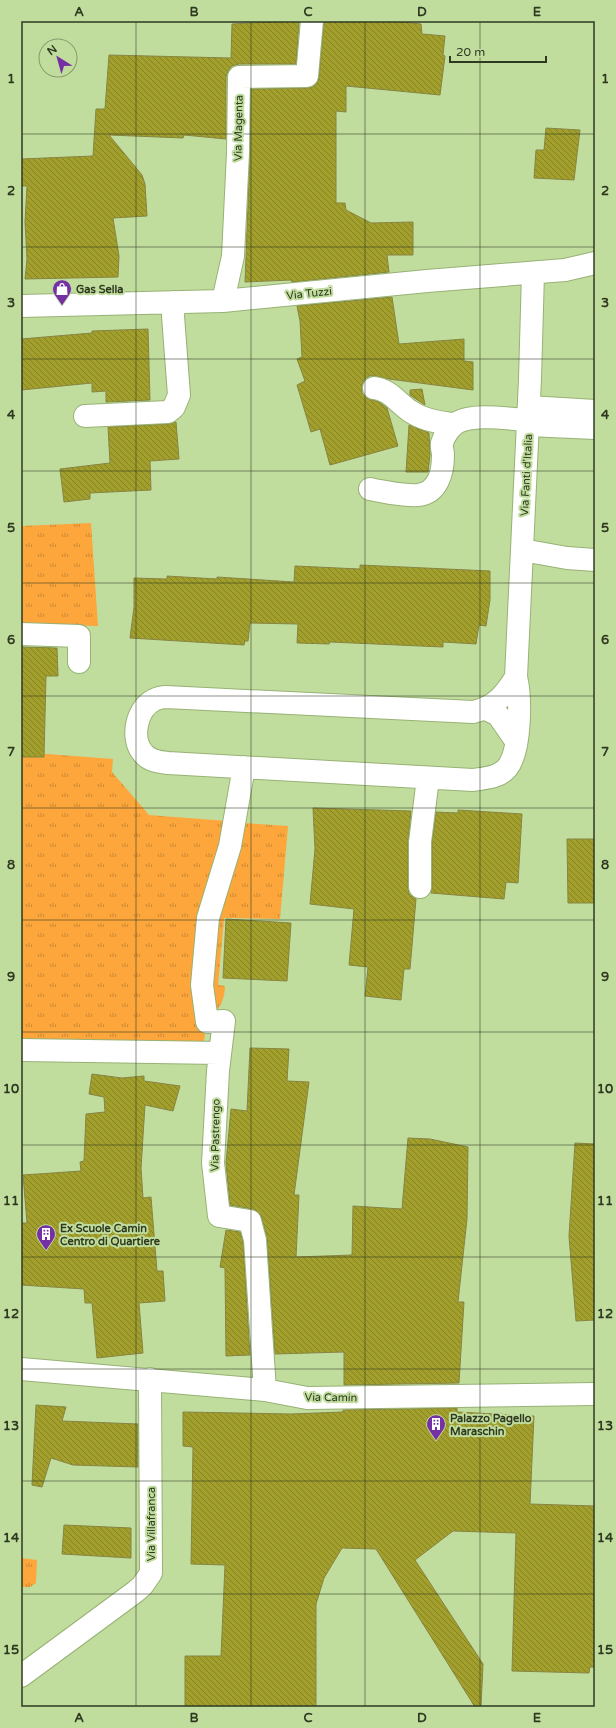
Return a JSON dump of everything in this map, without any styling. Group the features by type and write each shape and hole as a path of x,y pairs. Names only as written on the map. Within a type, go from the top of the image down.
{"street":[{"name":"Via Magenta","path":"223,301 232,256 238,153 239,77 307,76 312,21"},
{"name":"Via Tuzzi","path":"21,306 223,301 427,281 565,270 595,263"},
{"name":"Via Fanti d'Italia","path":"486,709 473,712 166,696 154,699 146,706 139,718 135,734 138,746 143,754 154,761 244,768 473,780 493,777 507,768 513,757 519,726 520,691 516,677 529,417 533,273"},
{"path":"85,416 168,412 174,407 179,395 174,302"},
{"path":"374,388 383,389 411,412 421,417 432,421 454,424 477,418 529,417 595,411"},
{"path":"529,417 595,428"},
{"path":"370,489 409,495 427,493 436,486 441,476 443,454 441,444 454,424"},
{"path":"522,550 567,558 595,560"},
{"path":"21,634 79,636 79,662"},
{"path":"516,677 505,694 486,709 498,715 516,741"},
{"name":"Via Pastrengo","path":"244,768 230,846 208,918 202,986 207,1022 224,1021 220,1053 213,1163 219,1216 250,1221 254,1233 265,1390"},
{"path":"420,887 420,842 428,778"},
{"path":"21,1050 220,1053"},
{"name":"Via Camin","path":"21,1369 265,1390 307,1398 595,1394"},
{"name":"Via Villafranca","path":"21,1676 135,1592 142,1586 151,1573 150,1379"}],"green space":[{"path":"91,523 98,626 21,624 21,526"},
{"path":"21,752 113,759 112,772 149,815 227,821 207,1023 203,1046 21,1045"},
{"path":"243,823 288,826 280,919 224,918 218,985 225,986 225,990 220,1006 212,1014 212,945"},
{"path":"21,1558 37,1560 36,1583 30,1587 21,1587"}],"building":[{"path":"299,21 296,64 239,64 232,66 228,71 226,77 226,139 184,135 183,138 109,135 142,175 145,184 147,216 113,218 119,256 118,277 25,279 27,259 25,222 27,186 21,186 21,159 93,156 96,109 105,109 109,55 231,58 232,24"},
{"path":"324,21 392,21 421,24 422,34 445,36 443,55 445,56 440,95 346,86 346,112 336,111 336,203 345,203 346,210 371,223 413,222 413,255 387,255 389,272 292,282 291,280 245,282 251,89 313,87 317,83 319,77"},
{"path":"546,128 580,130 574,180 534,178 536,150 544,150"},
{"path":"392,297 399,344 464,339 464,361 473,362 473,390 369,376 364,380 362,385 362,393 366,398 379,402 387,408 398,446 330,465 320,429 311,432 297,385 305,381 297,359 302,357 300,321 297,306"},
{"path":"148,329 150,400 106,402 106,391 92,392 92,383 21,390 21,339 92,333 92,331"},
{"path":"422,389 425,405 410,395 410,390"},
{"path":"176,422 179,459 150,461 151,490 90,493 90,499 64,502 60,469 110,463 108,427 169,424"},
{"path":"409,425 429,433 430,455 428,472 406,472"},
{"path":"360,565 490,571 490,600 486,626 479,625 476,644 443,642 443,647 330,642 329,644 297,643 298,624 250,623 248,641 245,641 244,645 130,638 134,607 134,578 167,579 167,576 217,579 217,577 294,582 295,566 360,569"},
{"path":"21,647 57,648 58,676 46,676 44,757 21,757"},
{"path":"313,808 411,811 408,842 408,887 409,894 416,899 410,969 404,969 401,1000 365,996 368,967 349,965 354,909 310,904 315,849"},
{"path":"458,810 522,814 518,883 506,882 504,899 431,893 432,843 436,812 458,813"},
{"path":"567,839 595,839 595,903 568,903"},
{"path":"226,919 291,923 287,981 223,978"},
{"path":"250,1048 289,1049 287,1081 309,1082 294,1195 299,1195 296,1257 352,1255 353,1206 402,1209 408,1138 430,1139 468,1147 467,1219 458,1302 464,1302 459,1383 344,1385 344,1352 275,1354 267,1237 262,1218 258,1212 252,1209 230,1205 226,1163 231,1109 247,1111"},
{"path":"92,1074 122,1078 144,1076 144,1081 180,1086 173,1111 145,1105 141,1168 143,1198 151,1197 157,1271 163,1271 165,1301 139,1303 143,1353 97,1358 92,1303 85,1303 84,1289 21,1285 21,1223 27,1223 23,1175 81,1171 80,1162 84,1161 86,1114 105,1112 104,1097 89,1094"},
{"path":"575,1143 595,1144 595,1320 576,1321 569,1236"},
{"path":"226,1230 240,1232 243,1242 250,1355 226,1356 225,1268 220,1267"},
{"path":"36,1405 66,1407 62,1421 138,1424 138,1467 73,1465 51,1458 42,1487 32,1485"},
{"path":"457,1408 457,1412 534,1416 530,1504 595,1506 595,1543 593,1543 595,1667 590,1667 589,1673 512,1671 516,1533 453,1531 415,1560 483,1664 481,1707 475,1707 376,1549 342,1548 324,1578 316,1604 316,1707 185,1707 185,1656 221,1656 225,1565 191,1564 193,1447 183,1446 183,1412 291,1414 343,1412 343,1410"},
{"path":"64,1525 131,1528 131,1558 62,1554"}],"place":[{"name":"Gas Sella","path":"62,306"},
{"name":"Ex Scuole Camin Centro di Quartiere","path":"46,1251"},
{"name":"Palazzo Pagello Maraschin","path":"436,1441"}]}
